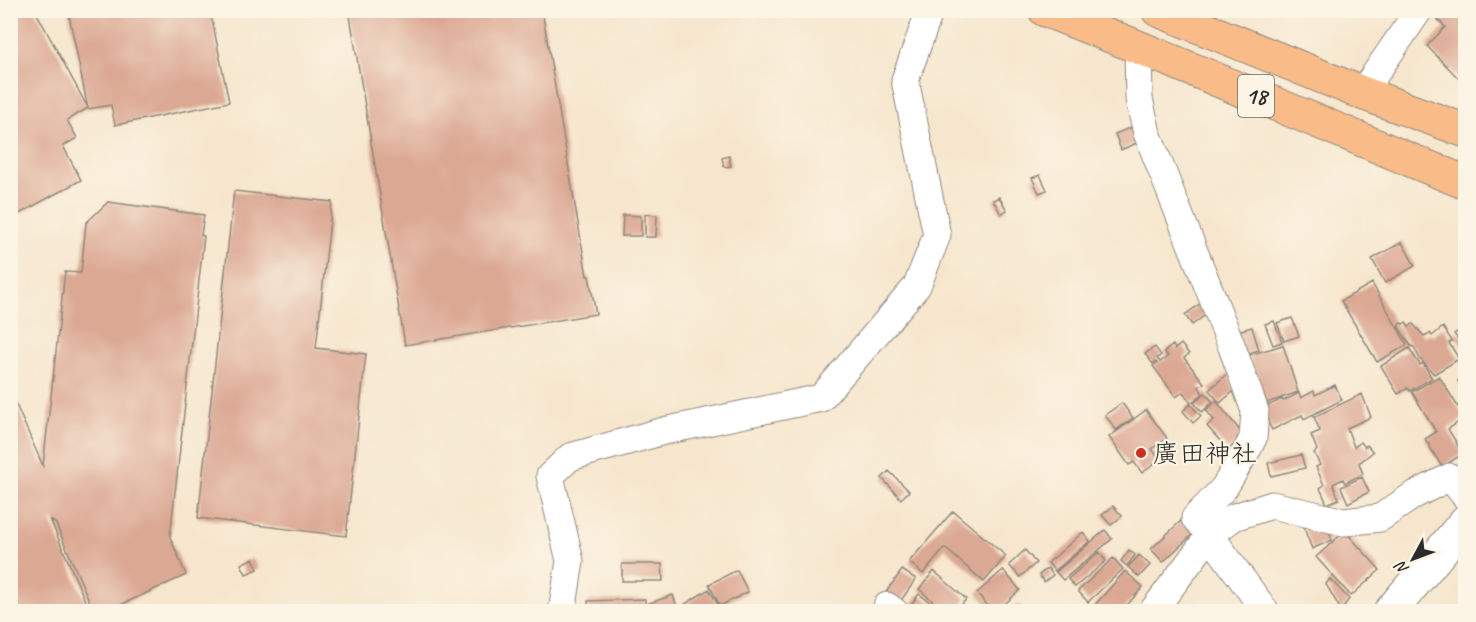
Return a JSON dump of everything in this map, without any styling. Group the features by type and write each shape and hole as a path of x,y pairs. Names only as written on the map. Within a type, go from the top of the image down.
{"highway":[{"name":"18","path":"1045,10 1466,183"},
{"name":"18","path":"1158,10 1362,93 1466,131"}],"street":[{"path":"562,612 570,561 550,476 570,457 664,431 821,398 917,286 937,235 905,80 930,10"},
{"path":"1362,93 1419,10"},
{"path":"1138,47 1139,99 1147,133 1255,411 1253,438 1248,448 1224,488 1195,518 1266,612"},
{"path":"1152,612 1210,536 1234,517 1272,505 1344,522 1380,518 1414,495 1450,477 1466,496"},
{"path":"1390,612 1466,520"}],"building":[{"path":"10,10 35,10 88,108 67,120 77,138 63,146 81,180 10,219"},
{"path":"68,10 210,10 229,102 115,125 111,105 88,109"},
{"path":"349,10 542,10 587,276 589,276 596,314 405,345"},
{"path":"1433,10 1466,10 1466,86 1427,46 1445,27 1431,12"},
{"path":"1132,127 1139,142 1121,150 1115,134"},
{"path":"729,156 731,166 724,167 722,158"},
{"path":"1040,175 1047,190 1039,193 1032,178"},
{"path":"234,191 332,202 316,348 366,354 346,536 198,518"},
{"path":"999,197 1007,210 1001,214 993,200"},
{"path":"108,202 204,215 201,235 204,236 170,537 186,575 105,612 94,612 56,524 50,519 90,612 10,612 10,391 43,466 65,272 81,273 86,223"},
{"path":"645,214 657,215 656,237 645,237"},
{"path":"623,215 641,216 641,236 622,236"},
{"path":"1402,242 1415,266 1385,283 1372,259"},
{"path":"1372,283 1407,345 1377,362 1341,301"},
{"path":"1201,303 1208,313 1192,325 1185,315"},
{"path":"1292,318 1299,336 1284,341 1277,323"},
{"path":"1274,321 1282,342 1273,345 1265,324"},
{"path":"1406,322 1409,327 1413,324 1424,336 1430,333 1432,336 1443,327 1459,359 1434,374 1420,359 1398,326"},
{"path":"1252,327 1259,350 1242,355 1234,332"},
{"path":"1457,332 1466,341 1466,350 1454,334"},
{"path":"1181,344 1189,354 1184,358 1204,383 1199,387 1203,394 1191,403 1183,392 1176,397 1153,366 1157,363 1153,364 1145,354 1155,347 1161,355 1157,358 1160,362 1168,356 1164,352 1173,345 1175,349"},
{"path":"1283,345 1298,392 1264,404 1249,355"},
{"path":"1409,348 1420,365 1423,363 1433,380 1439,376 1465,418 1448,429 1463,454 1442,467 1425,439 1436,432 1412,392 1431,381 1430,379 1410,391 1408,388 1398,394 1381,366"},
{"path":"1228,373 1234,391 1220,403 1209,390"},
{"path":"1466,376 1466,392 1458,381"},
{"path":"1335,385 1342,400 1304,419 1302,415 1272,430 1263,408 1299,393 1301,398 1314,391 1315,395"},
{"path":"1205,393 1213,402 1202,412 1194,403"},
{"path":"1362,394 1371,417 1347,428 1354,447 1361,442 1373,452 1359,463 1363,474 1345,483 1343,479 1333,484 1339,499 1327,504 1320,488 1324,485 1316,467 1320,465 1314,453 1317,450 1311,435 1320,431 1314,417"},
{"path":"1216,401 1242,433 1237,438 1239,440 1228,450 1207,426 1214,420 1206,410"},
{"path":"1122,403 1133,418 1116,430 1105,415"},
{"path":"1190,404 1201,416 1193,423 1183,411"},
{"path":"1146,410 1167,438 1152,449 1160,460 1142,473 1134,462 1129,465 1109,437"},
{"path":"1301,455 1305,468 1271,476 1268,463"},
{"path":"889,471 909,491 901,499 882,478"},
{"path":"1362,477 1369,492 1348,503 1341,487"},
{"path":"1113,506 1122,516 1111,525 1102,515"},
{"path":"953,511 1006,556 984,582 945,548 923,574 909,562"},
{"path":"1184,518 1196,531 1163,562 1151,549"},
{"path":"1324,520 1332,540 1312,549 1304,528"},
{"path":"1105,530 1112,539 1063,580 1056,572"},
{"path":"1345,531 1380,570 1351,596 1316,557"},
{"path":"1083,532 1090,541 1055,571 1048,563"},
{"path":"1025,550 1036,563 1020,577 1009,565"},
{"path":"1129,550 1135,555 1127,566 1121,561"},
{"path":"1099,552 1106,561 1075,587 1068,579"},
{"path":"1139,555 1150,565 1139,577 1128,567"},
{"path":"253,558 258,569 246,574 241,564"},
{"path":"1113,558 1123,569 1088,602 1078,591"},
{"path":"622,564 662,564 663,581 622,581"},
{"path":"1048,568 1053,575 1044,582 1039,575"},
{"path":"737,570 748,592 720,606 709,584"},
{"path":"902,570 916,579 898,605 884,595"},
{"path":"1003,570 1020,590 996,612 993,612 977,593"},
{"path":"934,571 966,599 956,612 950,608 945,612 919,589"},
{"path":"1125,571 1143,587 1121,612 1100,612 1094,606"},
{"path":"1330,579 1349,599 1341,610 1326,584"},
{"path":"709,589 718,605 707,612 689,612 685,604"},
{"path":"919,594 943,612 911,612 908,609"},
{"path":"673,595 677,607 665,612 650,612 647,604"},
{"path":"645,599 645,612 589,612 588,601"},
{"path":"1018,604 1025,612 1009,612"}],"place":[{"name":"廣田神社","path":"1141,453"}]}
